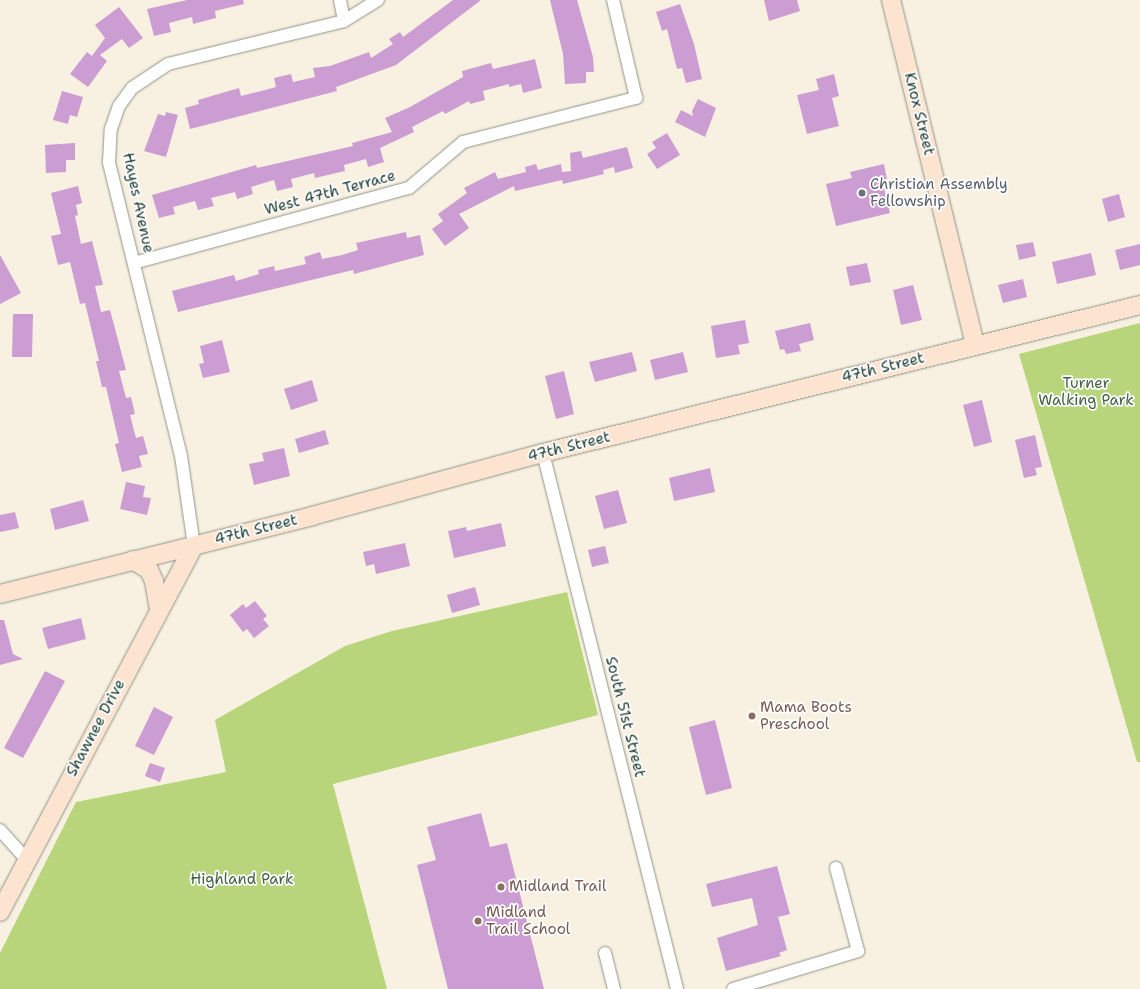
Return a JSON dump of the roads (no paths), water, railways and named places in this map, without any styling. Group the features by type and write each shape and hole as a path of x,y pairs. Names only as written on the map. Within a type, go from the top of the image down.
{"main road":[{"name":"Knox Street","path":"891,0 975,344"},
{"name":"47th Street","path":"0,594 194,546 543,453 975,344 1140,305"},
{"name":"Shawnee Drive","path":"0,912 159,609 194,546"},
{"path":"134,560 149,570 154,581 159,609"}],"street":[{"path":"340,0 344,21"},
{"name":"Hayes Avenue","path":"194,546 181,456 109,162 111,129 119,106 132,88 168,64 344,21 378,0"},
{"name":"West 47th Terrace","path":"134,263 409,188 463,142 636,98 613,0"},
{"name":"South 51st Street","path":"543,453 677,989"},
{"path":"0,830 27,860"},
{"path":"733,989 858,951 836,868"},
{"path":"605,953 614,989"}],"place":[{"name":"Christian Assembly Fellowship","path":"862,193"},
{"name":"Mama Boots Preschool","path":"752,716"},
{"name":"Midland Trail","path":"501,887"},
{"name":"Midland Trail School","path":"478,921"}],"park label":[{"name":"Turner Walking Park","path":"1086,392"},
{"name":"Highland Park","path":"242,880"}]}
